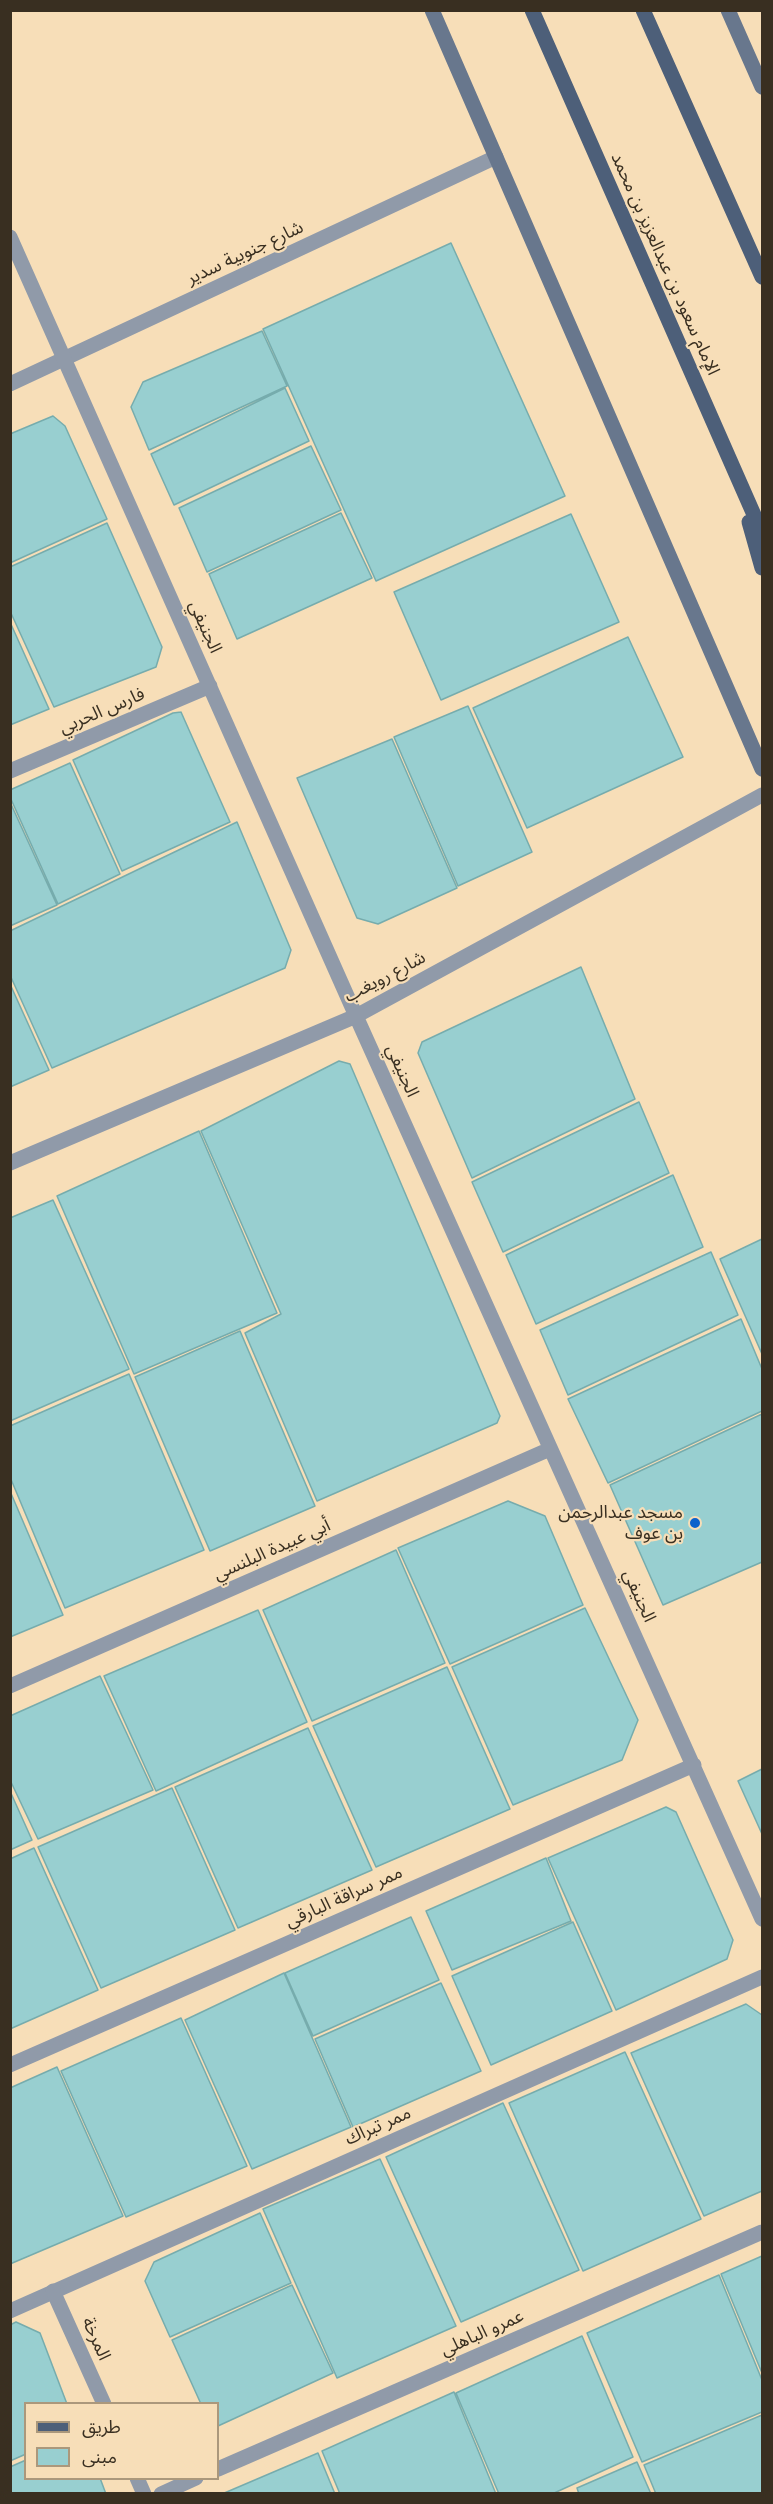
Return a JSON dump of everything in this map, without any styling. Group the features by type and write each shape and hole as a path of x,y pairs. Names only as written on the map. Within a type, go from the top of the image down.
{"main road":[{"name":"الإمام سعود بن عبدالعزيز بن محمد","path":"532,10 762,533"},
{"path":"643,10 762,277"},
{"path":"748,243 762,268"},
{"path":"732,464 762,568"}],"street":[{"path":"432,10 762,770"},
{"path":"728,10 762,87"},
{"name":"شارع جنوبية سدير","path":"10,384 496,157"},
{"name":"الجنيفي","path":"10,237 356,1016 762,1919"},
{"name":"فارس الحربي","path":"10,771 210,686"},
{"name":"شارع رويغب","path":"10,1163 356,1016 762,795"},
{"name":"أبي عبيدة البلنسي","path":"10,1686 550,1449"},
{"name":"ممر سراقة البارقي","path":"10,2065 694,1765"},
{"name":"ممر تبراك","path":"10,2311 762,1977"},
{"name":"عمرو الباهلي","path":"219,2469 762,2232"},
{"name":"المرخة","path":"53,2291 104,2402"},
{"path":"161,2493 191,2480"}],"building":[{"path":"451,243 565,496 376,581 263,329"},
{"path":"262,331 287,386 149,450 131,407 143,382"},
{"path":"285,388 309,441 174,505 151,454"},
{"path":"53,416 65,426 107,519 10,563 10,434"},
{"path":"311,446 341,510 207,572 179,508"},
{"path":"341,513 372,578 237,639 209,574"},
{"path":"571,514 619,622 441,700 394,592"},
{"path":"107,523 162,647 156,667 54,707 10,611 10,567"},
{"path":"10,622 49,709 10,725"},
{"path":"628,637 683,757 527,828 473,708"},
{"path":"468,706 532,852 458,886 394,737"},
{"path":"181,712 230,822 122,871 73,760 173,713"},
{"path":"392,739 457,888 378,924 357,918 297,778"},
{"path":"70,763 120,874 58,904 10,797 10,790"},
{"path":"10,802 57,905 10,926"},
{"path":"237,822 291,950 285,968 52,1068 10,975 10,931"},
{"path":"581,967 635,1099 472,1178 418,1053 422,1042"},
{"path":"10,984 49,1070 10,1087"},
{"path":"339,1061 350,1064 500,1416 497,1423 317,1501 245,1333 281,1314 201,1131"},
{"path":"639,1102 669,1173 503,1252 472,1182"},
{"path":"199,1131 277,1313 134,1374 57,1196"},
{"path":"673,1175 703,1247 536,1324 506,1255"},
{"path":"53,1200 129,1369 10,1421 10,1218"},
{"path":"762,1239 762,1354 720,1259"},
{"path":"711,1252 738,1315 568,1395 540,1330"},
{"path":"741,1319 762,1369 762,1411 608,1483 568,1399"},
{"path":"240,1331 315,1506 210,1551 135,1377"},
{"path":"129,1374 204,1550 65,1608 10,1477 10,1426"},
{"name":"مسجد عبدالرحمن بن عوف","path":"762,1414 762,1562 663,1605 610,1485"},
{"path":"10,1491 63,1615 10,1637"},
{"path":"508,1501 545,1516 583,1605 450,1664 398,1548"},
{"path":"396,1550 445,1663 312,1721 263,1610"},
{"path":"585,1608 638,1720 622,1760 513,1805 452,1667"},
{"path":"258,1610 307,1722 156,1791 104,1676"},
{"path":"447,1667 510,1809 376,1867 313,1726"},
{"path":"100,1676 153,1790 38,1839 10,1780 10,1716"},
{"path":"308,1728 372,1870 238,1928 175,1787"},
{"path":"762,1769 762,1834 738,1781"},
{"path":"172,1788 235,1930 101,1988 38,1847"},
{"path":"10,1791 32,1840 10,1850"},
{"path":"666,1807 676,1812 733,1940 727,1959 616,2010 548,1858"},
{"path":"34,1848 98,1990 10,2029 10,1859"},
{"path":"546,1858 571,1921 452,1970 426,1911"},
{"path":"411,1917 439,1980 313,2036 285,1973"},
{"path":"573,1922 612,2011 491,2065 452,1976"},
{"path":"284,1973 351,2127 252,2169 185,2020"},
{"path":"441,1983 481,2071 353,2127 315,2039"},
{"path":"746,2004 762,2015 762,2191 704,2216 631,2053"},
{"path":"181,2018 247,2166 126,2217 61,2071"},
{"path":"625,2052 701,2219 583,2271 509,2103"},
{"path":"57,2067 123,2216 10,2264 10,2088"},
{"path":"503,2103 579,2270 461,2322 386,2157"},
{"path":"380,2159 456,2326 337,2378 263,2209"},
{"path":"260,2213 291,2283 170,2337 145,2281 154,2262"},
{"path":"762,2256 762,2373 721,2274"},
{"path":"719,2275 762,2380 762,2412 642,2462 587,2333"},
{"path":"292,2285 333,2373 219,2426 219,2402 200,2402 172,2340"},
{"path":"16,2322 40,2333 66,2402 24,2402 24,2455 10,2461 10,2325"},
{"path":"582,2336 633,2457 552,2494 499,2494 456,2393"},
{"path":"454,2392 496,2494 340,2494 322,2451"},
{"path":"762,2415 762,2494 656,2494 644,2465"},
{"path":"318,2453 335,2494 222,2494"},
{"path":"24,2461 24,2480 101,2480 106,2494 10,2494 10,2467"},
{"path":"637,2462 651,2494 579,2494 577,2488"}],"place":[{"name":"مسجد عبدالرحمن بن عوف","path":"695,1523"}]}
